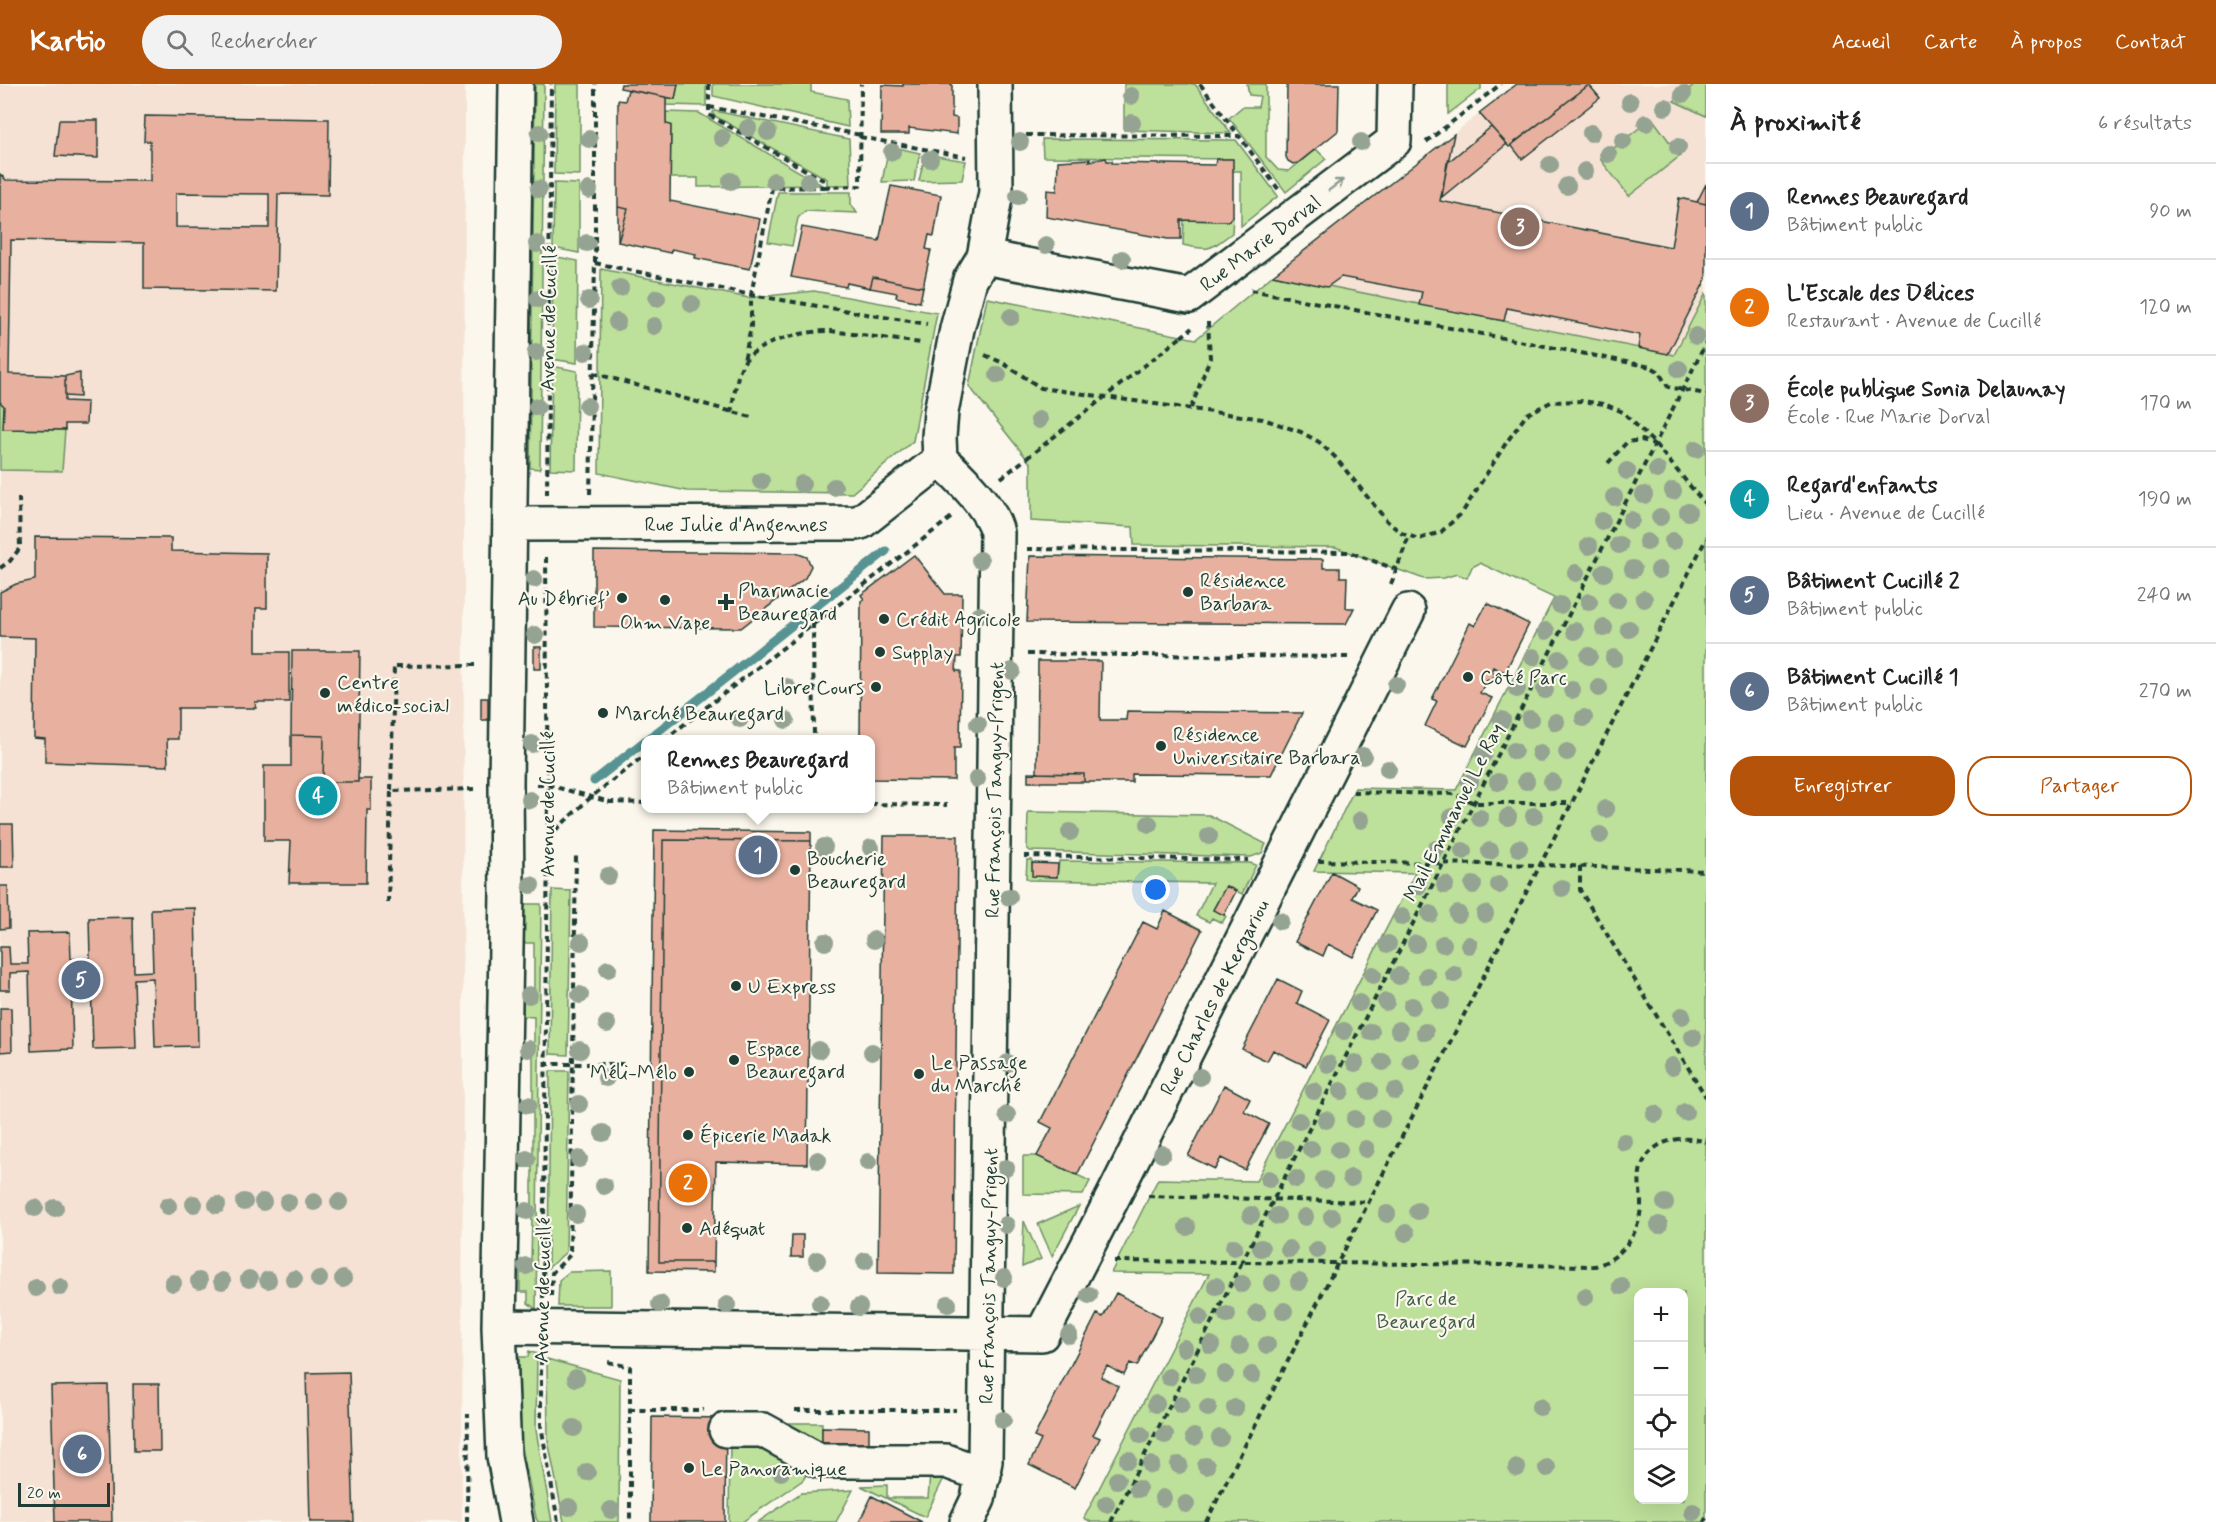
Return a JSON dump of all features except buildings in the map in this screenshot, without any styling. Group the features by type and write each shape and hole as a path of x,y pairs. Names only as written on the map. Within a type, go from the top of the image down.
{"street":[{"name":"Avenue de Cucillé","path":"516,84 500,1326 504,1456 516,1522"},
{"path":"940,460 940,424 956,339 970,280 984,257 996,192 995,84"},
{"name":"Rue Marie Dorval","path":"984,257 1198,305 1297,214 1394,141 1395,84"},
{"name":"Rue Julie d'Angennes","path":"511,524 855,523 861,522 940,460"},
{"name":"Rue François Tanguy-Prigent","path":"940,460 960,478 995,525 997,548 987,1410 984,1474 978,1499 967,1522"},
{"name":"Rue Charles de Kergariou","path":"988,1333 1042,1334 1114,1196 1408,611"},
{"path":"500,1326 988,1333"},
{"path":"720,1420 763,1430 819,1461 946,1461 984,1474"}],"path":[{"name":"Avenue de Cucillé","path":"551,84 546,524 548,785 544,1064 546,1327 541,1425 558,1522"},
{"path":"589,524 595,263 595,84"},
{"path":"709,84 709,115 823,180 824,187"},
{"path":"731,413 751,327 751,295 772,188 860,186 861,84"},
{"path":"1200,84 1297,214"},
{"path":"709,107 972,159"},
{"path":"996,137 1239,136"},
{"path":"595,263 956,339 1041,388 1263,419 1301,432 1320,442 1387,521 1401,533 1419,539 1441,532 1462,513 1527,414 1551,402 1582,401 1604,404 1623,412 1655,444 1706,505"},
{"path":"1250,290 1395,319 1442,325 1651,367 1658,371 1668,387 1706,394"},
{"path":"1191,408 1210,358 1198,305"},
{"path":"744,362 759,350 776,341 818,330 887,337 956,339"},
{"path":"670,735 1181,337"},
{"name":"Mail Emmanuel Le Ray","path":"1111,1522 1706,343"},
{"path":"593,373 751,417"},
{"path":"1608,463 1628,442 1642,440 1655,444"},
{"path":"0,568 10,561 20,548 19,498"},
{"path":"997,548 1349,552 1398,570 1409,536"},
{"path":"1206,1522 1706,538"},
{"path":"813,622 814,735"},
{"path":"996,654 1384,659"},
{"path":"388,903 394,666 476,665"},
{"path":"548,837 590,798 641,757"},
{"path":"391,791 474,789 484,785 506,784"},
{"path":"548,785 610,802 641,803"},
{"path":"1316,792 1454,794 1474,803 1572,803"},
{"path":"875,804 947,805"},
{"path":"546,1327 552,1273 570,1255 576,855"},
{"path":"993,856 1540,865 1706,871"},
{"path":"1580,866 1580,890 1706,1097"},
{"path":"544,1064 627,1064"},
{"path":"1081,1260 1584,1267 1606,1263 1624,1249 1636,1227 1641,1202 1641,1168 1649,1154 1662,1142 1678,1138 1706,1142"},
{"path":"1114,1196 1369,1202"},
{"path":"607,1362 630,1367 630,1522"},
{"path":"629,1410 720,1420"},
{"path":"784,1410 987,1410"}],"shaded area":[{"path":"0,84 465,84 462,1522 0,1522"},
{"path":"1517,84 1706,84 1706,293 1674,355 1273,275"}],"green space":[{"path":"535,84 544,84 540,469 530,468"},
{"path":"555,84 580,84 580,175 554,174"},
{"path":"678,84 706,84 706,106 666,105 666,97 675,99"},
{"path":"713,84 811,84 811,92 847,99 848,127 713,96"},
{"path":"1124,84 1195,84 1231,133 1124,130"},
{"path":"1247,84 1266,84 1266,157 1278,170 1289,171 1316,149 1326,159 1286,192 1229,118 1242,107 1258,107 1260,96 1249,95"},
{"path":"1448,84 1481,84 1481,89 1448,114"},
{"path":"1695,84 1706,84 1706,116 1674,101"},
{"path":"715,111 849,139 851,185 827,185 827,179 713,115"},
{"path":"666,112 699,113 822,185 698,187 698,178 670,178 671,125 666,124"},
{"path":"1652,118 1680,156 1629,196 1600,159"},
{"path":"1042,139 1236,140 1278,196 1241,226 1241,171 1233,171 1232,159 1043,157"},
{"path":"889,146 920,153 914,181 882,182"},
{"path":"925,154 966,161 962,180 919,181"},
{"path":"554,183 579,184 579,253 553,248"},
{"path":"778,192 851,192 851,204 857,213 805,211 798,218 792,246 768,242"},
{"path":"1233,216 1232,233 1214,246 1199,248 1183,245 1184,220 1228,221"},
{"path":"553,256 578,261 577,363 552,359"},
{"path":"601,269 749,298 814,291 937,313 913,441 852,493 687,491 599,473"},
{"name":"Parc de Beauregard","path":"1273,275 1674,355 1706,293 1706,1522 1091,1522 1084,1518 1209,1274 1111,1273 1158,1179 1256,1181 1415,873 1314,871 1355,788 1456,790 1554,598 1480,563 1472,567 1467,578 1457,574 1444,578 1424,579 1335,547 1134,545 1133,527 1031,521 1031,464 969,386 987,298 1196,339"},
{"path":"552,366 577,371 576,470 550,469"},
{"path":"0,402 4,406 4,429 65,430 62,471 0,470"},
{"path":"1028,812 1209,815 1266,844 1262,853 1251,857 1030,851 1027,848"},
{"path":"1027,860 1032,860 1033,876 1057,877 1059,861 1250,863 1256,865 1242,894 1226,886 1213,910 1226,916 1222,923 1212,918 1209,922 1196,916 1212,883 1028,880 1026,878"},
{"path":"552,890 571,891 568,1055 550,1054"},
{"path":"524,904 541,904 536,1309 528,1303 528,1292 520,1292 520,1263 531,1261 532,1217 520,1217 520,1207 532,1206 532,1167 521,1167 521,1154 533,1154 533,1112 522,1112 522,1099 533,1099 533,1055 522,1055 523,1044 534,1044 534,1017 523,1016 523,990 534,990 534,943 524,943"},
{"path":"550,1071 569,1071 566,1252 548,1268"},
{"path":"1023,1156 1037,1156 1090,1181 1083,1195 1023,1194"},
{"path":"1079,1206 1052,1256 1038,1224"},
{"path":"1024,1221 1041,1259 1022,1267"},
{"path":"611,1271 611,1306 558,1306 559,1280 569,1272"},
{"path":"529,1351 537,1354 536,1430 552,1522 538,1522 536,1518 520,1437 519,1357 528,1357"},
{"path":"547,1359 620,1379 619,1522 564,1522 548,1440"},
{"path":"775,1423 822,1423 822,1450"},
{"path":"730,1443 761,1444 810,1469 803,1480 742,1522 729,1522"},
{"path":"930,1475 945,1476 925,1517 861,1486 887,1485 887,1498 928,1498"},
{"path":"853,1490 836,1522 758,1522 801,1493"}],"waterway":[{"path":"653,735 886,551"},
{"path":"594,781 641,744"}],"place":[{"name":"École publique Sonia Delaunay","path":"1520,227"},
{"name":"Résidence Barbara","path":"1188,592"},
{"name":"Au Débrief’","path":"622,598"},
{"name":"Ohm Vape","path":"665,600"},
{"name":"Pharmacie Beauregard","path":"726,602"},
{"name":"Crédit Agricole","path":"884,619"},
{"name":"Supplay","path":"880,652"},
{"name":"Côté Parc","path":"1468,677"},
{"name":"Libre Cours","path":"876,687"},
{"name":"Centre médico-social","path":"325,693"},
{"name":"Marché Beauregard","path":"603,713"},
{"name":"Résidence Universitaire Barbara","path":"1161,746"},
{"name":"Regard'enfants","path":"318,796"},
{"name":"Rennes Beauregard","path":"758,855"},
{"name":"Boucherie Beauregard","path":"795,870"},
{"name":"Bâtiment Cucillé 2","path":"81,980"},
{"name":"U Express","path":"736,986"},
{"name":"Espace Beauregard","path":"734,1060"},
{"name":"Méli-Mélo","path":"689,1072"},
{"name":"Le Passage du Marché","path":"919,1074"},
{"name":"Épicerie Madak","path":"688,1135"},
{"name":"L'Escale des Délices","path":"688,1183"},
{"name":"Adéquat","path":"687,1228"},
{"name":"Bâtiment Cucillé 1","path":"82,1454"},
{"name":"Le Panoramique","path":"689,1468"}]}
